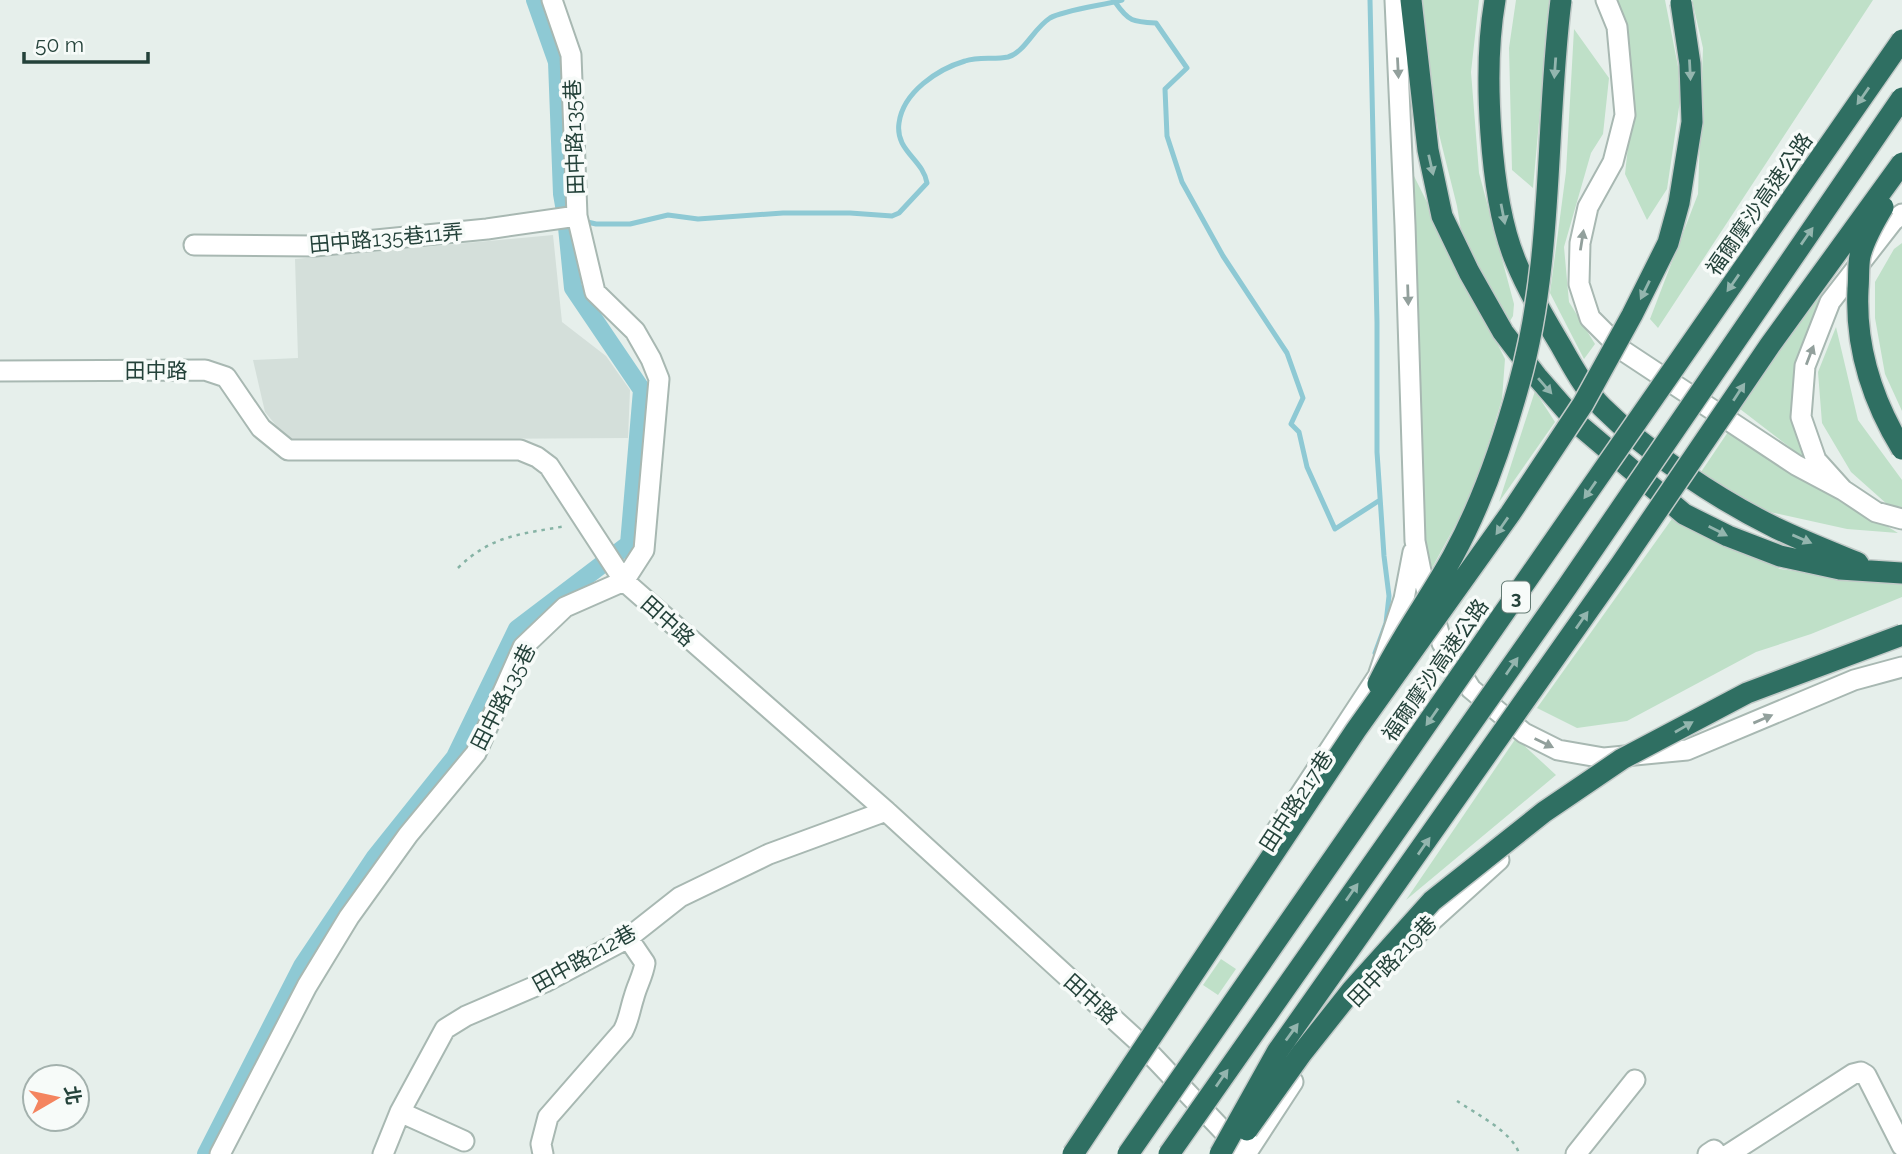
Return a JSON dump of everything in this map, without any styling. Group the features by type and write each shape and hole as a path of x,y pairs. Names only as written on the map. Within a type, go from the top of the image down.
{"highway":[{"path":"1411,0 1428,150 1442,216 1469,272 1503,332 1538,378 1579,425 1684,514 1728,536 1780,555 1840,569 1902,573"},
{"path":"1495,0 1489,88 1493,150 1503,218 1515,261 1569,360 1600,405 1639,441 1722,498 1774,527 1878,572"},
{"path":"1356,730 1391,656 1453,556 1476,508 1520,383 1535,309 1561,0"},
{"path":"1073,1154 1356,730 1446,607 1583,404 1632,315 1668,243 1679,203 1692,122 1690,64 1680,1"},
{"name":"福爾摩沙高速公路","path":"1128,1154 1902,40"},
{"name":"3","path":"1169,1154 1566,587 1902,98"},
{"path":"1220,1154 1277,1052 1621,564 1770,345 1902,163"},
{"path":"1902,173 1873,223 1860,257 1857,301 1861,346 1870,385 1884,420 1902,449"},
{"path":"1229,1154 1302,1053 1352,990 1432,901 1544,812 1622,759 1747,693 1902,635"}],"street":[{"name":"田中路135巷","path":"220,1154 307,986 349,917 408,835 476,753 523,647 565,607 620,574 644,550 659,379 635,331 595,292 577,216 571,55 552,0"},
{"path":"1395,0 1406,239 1415,541 1420,571 1443,643 1471,689 1524,733 1558,750 1604,758 1687,750 1854,680 1902,656"},
{"path":"1606,0 1617,27 1625,115 1614,162 1588,207 1580,243 1579,284 1590,318 1622,350 1796,465 1843,490 1875,512 1902,519"},
{"path":"1843,490 1816,460 1801,417 1805,366 1830,302 1893,221 1902,214"},
{"name":"田中路135巷11弄","path":"194,245 315,246 487,229 577,216"},
{"name":"田中路","path":"0,371 205,370 226,377 261,428 288,450 520,450 550,466 620,574 886,811 1140,1044 1245,1154"},
{"name":"田中路217巷","path":"1067,1154 1378,676 1404,599 1415,541"},
{"path":"1854,680 1902,667"},
{"name":"田中路219巷","path":"1245,1154 1333,1021 1419,930 1573,798"},
{"name":"田中路212巷","path":"387,1152 400,1112 445,1029 466,1016 545,982 628,938 680,897 769,854 886,811"},
{"path":"543,1154 541,1144 548,1116 623,1031 629,1017 634,995 643,979 645,963 628,938"},
{"path":"1729,1154 1853,1074 1861,1072 1866,1075 1902,1146"},
{"path":"1576,1154 1635,1080"},
{"path":"400,1112 464,1141"},
{"path":"1708,1154 1714,1150 1717,1154"}],"path":[{"path":"457,568 471,554 504,537 587,522"},
{"path":"1457,1101 1509,1137 1518,1147 1519,1154"}],"shaded area":[{"path":"553,235 562,322 606,356 630,390 628,438 288,440 265,412 253,360 298,358 295,259"}],"green space":[{"path":"1417,0 1479,0 1471,72 1479,173 1514,304 1513,316 1507,326 1462,236 1439,134"},
{"path":"1516,0 1550,0 1533,188 1512,170 1509,48"},
{"path":"1615,0 1665,0 1682,87 1667,189 1647,220 1625,174 1631,119 1629,42"},
{"path":"1692,0 1873,0 1658,328 1650,319 1698,194 1703,48"},
{"path":"1574,29 1609,78 1603,134 1591,153 1564,247 1569,302 1595,344 1584,359 1550,293 1566,172"},
{"path":"1410,168 1505,359 1502,399 1474,491 1432,568 1422,528"},
{"path":"1902,243 1902,411 1885,374 1875,318 1875,282 1894,249"},
{"path":"1827,276 1791,407 1805,459 1740,409"},
{"path":"1836,327 1858,420 1902,480 1902,507 1888,505 1851,472 1822,423 1818,372"},
{"path":"1535,391 1555,422 1499,502"},
{"path":"1730,429 1898,533 1847,529 1765,511 1701,472"},
{"path":"1674,516 1780,569 1902,585 1902,597 1811,634 1756,652 1627,721 1577,728 1537,708"},
{"path":"1516,738 1556,775 1406,900"},
{"path":"1221,959 1236,969 1218,995 1203,985"}],"waterway":[{"path":"206,1154 302,966 375,857 455,757 517,629 629,544 642,390 573,288 562,194 557,62 535,0"},
{"path":"583,221 596,224 630,224 668,215 698,219 783,213 892,216 899,213 927,183 920,167 901,141 899,133 899,123 907,101 923,83 965,61 1003,58 1014,54 1044,23 1056,15 1122,0"},
{"path":"1370,0 1377,452 1389,596 1386,623 1375,653"},
{"path":"1115,2 1132,20 1156,23 1187,68 1165,89 1167,136 1182,182 1223,256 1287,353 1303,398 1291,424 1299,432 1307,467 1335,529 1380,500"}]}
